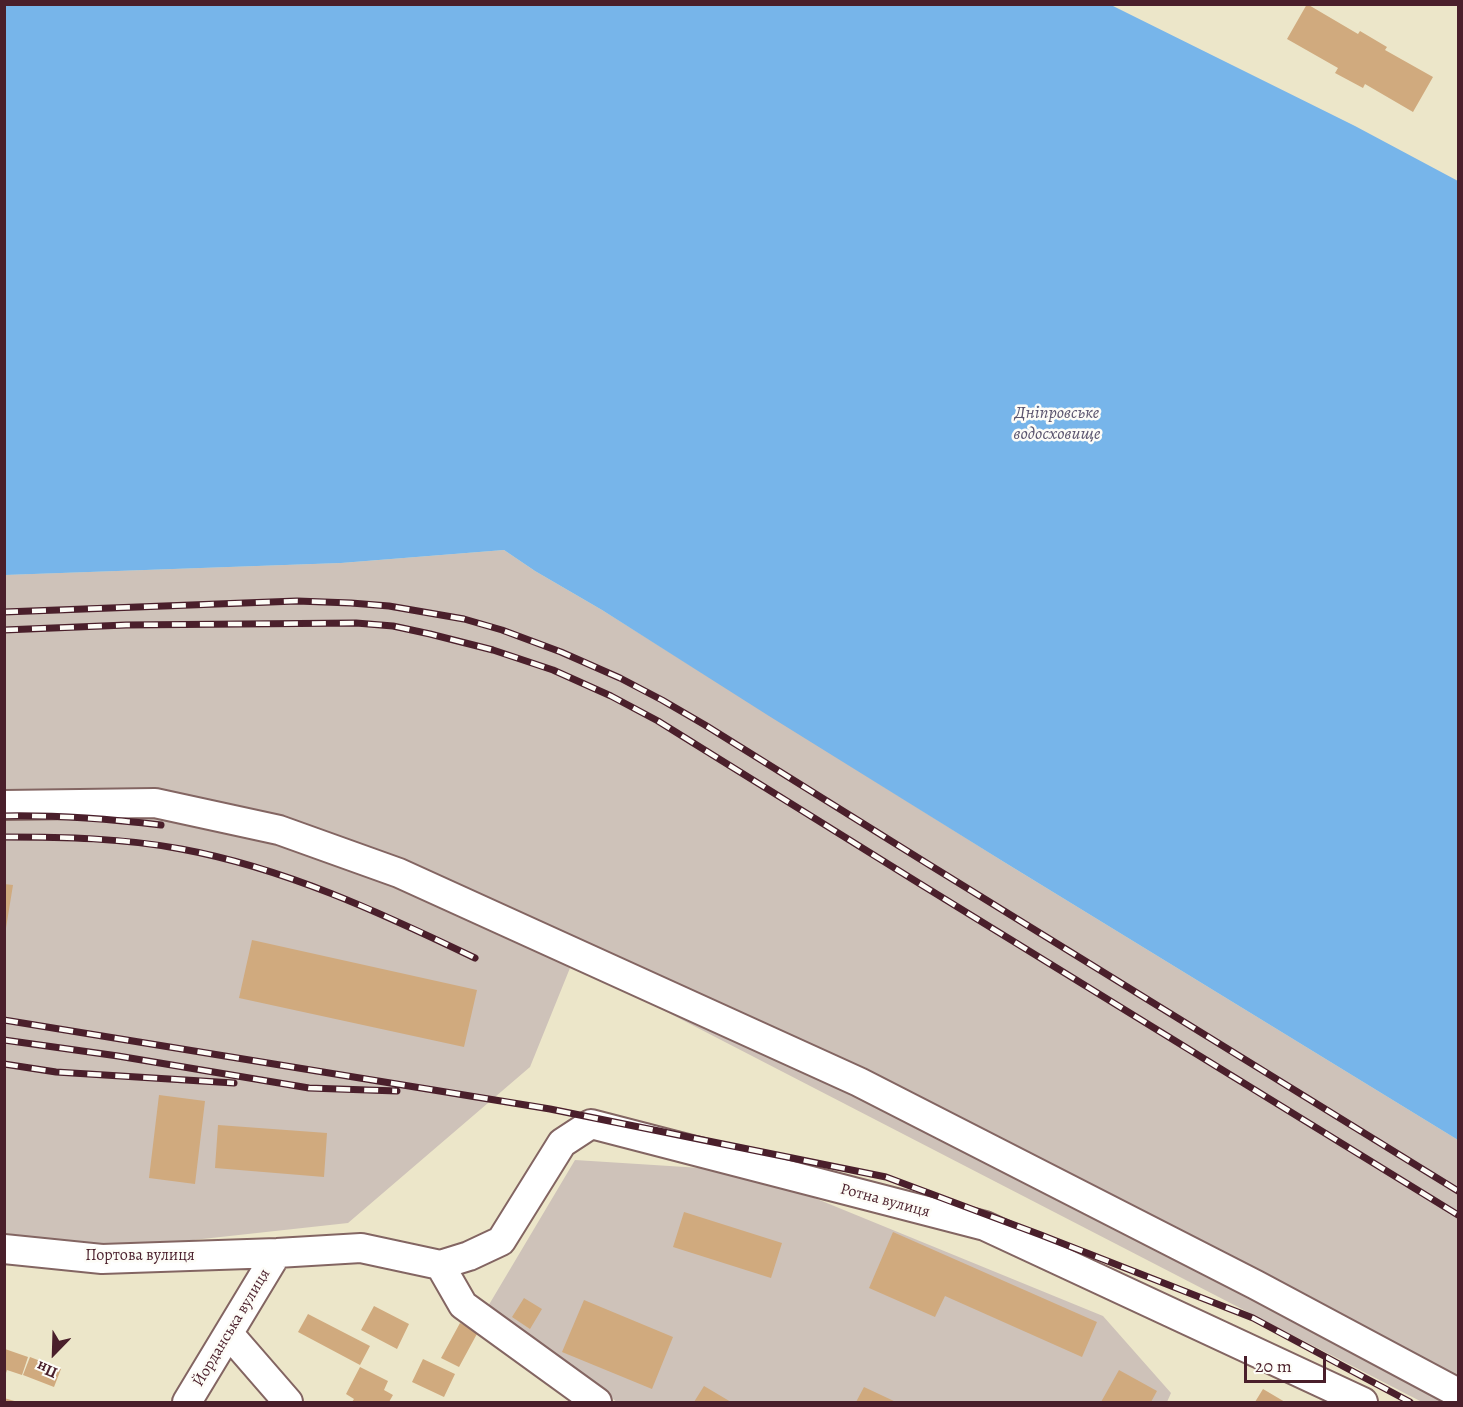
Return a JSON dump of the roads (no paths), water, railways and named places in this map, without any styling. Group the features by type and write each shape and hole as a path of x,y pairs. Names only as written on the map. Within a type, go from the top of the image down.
{"street":[{"path":"4,805 155,803 279,830 399,873 859,1082 1256,1285 1458,1393"},
{"name":"Ротна вулиця","path":"440,1265 469,1256 501,1241 562,1143 591,1124 985,1226 1363,1402"},
{"name":"Портова вулиця","path":"4,1249 102,1259 361,1248 440,1265"},
{"name":"Йорданська вулиця","path":"187,1402 277,1253"},
{"path":"440,1265 463,1305 597,1402"},
{"path":"228,1334 288,1402"}],"water":[{"name":"Дніпровське водосховище","path":"4,5 1111,5 1355,126 1458,181 1458,1140 1004,862 504,550 341,563 5,575"}],"railway":[{"path":"4,612 297,601 351,603 389,606 464,619 502,630 561,652 620,678 705,725 1458,1191"},
{"path":"4,630 126,625 356,623 393,626 430,634 493,650 553,670 611,696 658,721 1458,1215"},
{"path":"4,816 83,818 161,825"},
{"path":"4,837 115,840 159,845 220,857 332,894 475,958"},
{"path":"4,1020 550,1109 886,1177 1253,1318 1410,1402"},
{"path":"4,1040 118,1056 309,1088 397,1091"},
{"path":"4,1064 56,1072 234,1083"}]}
